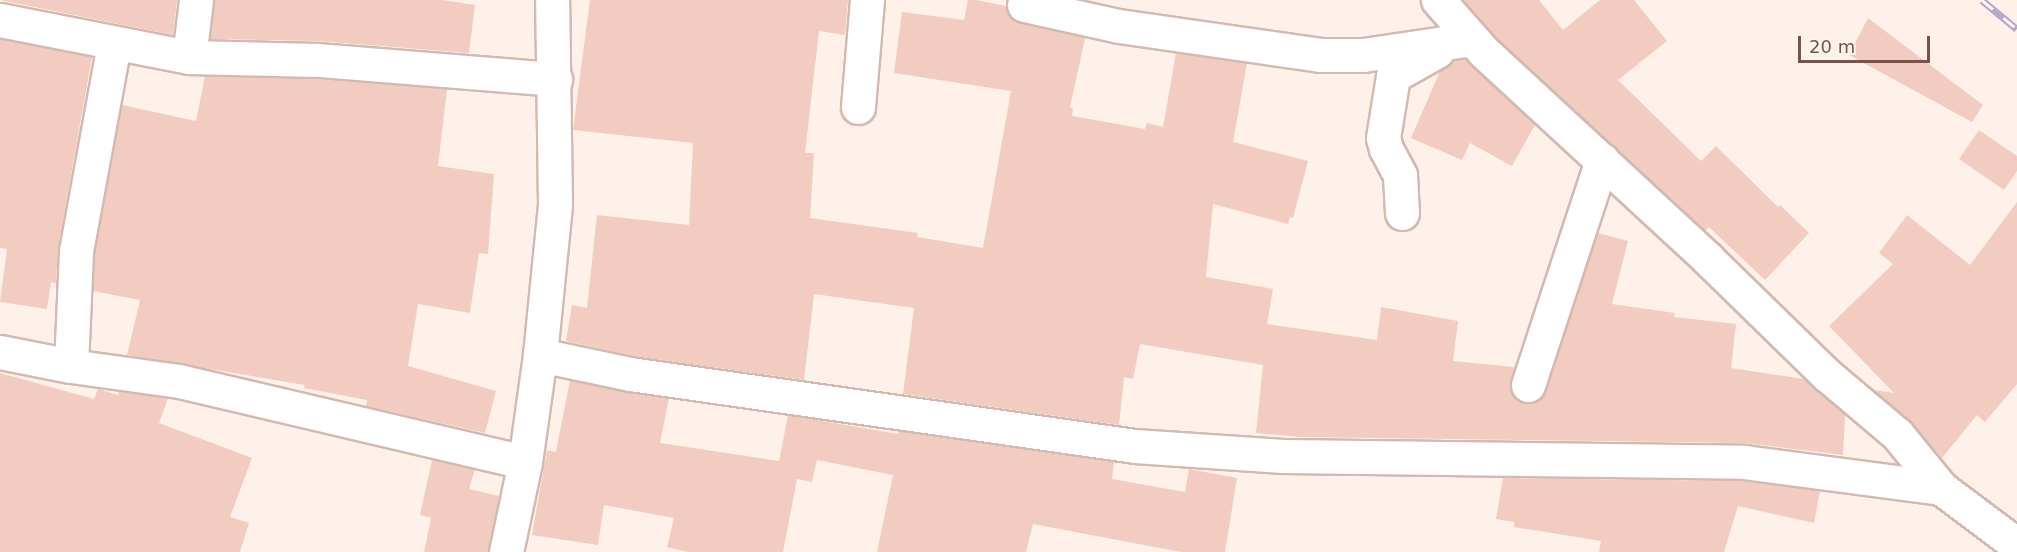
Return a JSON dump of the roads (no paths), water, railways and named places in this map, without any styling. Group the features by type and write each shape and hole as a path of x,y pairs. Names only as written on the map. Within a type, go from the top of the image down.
{"street":[{"path":"189,57 196,0"},
{"path":"506,552 525,462 540,355 555,205 555,79 552,0"},
{"path":"858,107 867,0"},
{"path":"1438,0 1460,41 1602,160 1827,375 1897,434 1941,488 2017,545"},
{"path":"1024,5 1119,26 1320,55 1363,55 1460,41"},
{"path":"0,20 189,57 318,60 555,79"},
{"path":"1402,213 1400,175 1386,149 1383,138 1393,76 1460,41"},
{"path":"71,366 76,251 114,43"},
{"path":"1528,385 1602,160"},
{"path":"0,352 71,366 179,381 525,462"},
{"path":"540,355 630,374 1135,446 1283,456 1744,462 1941,488"}],"railway":[{"path":"1982,0 2017,29"}]}
